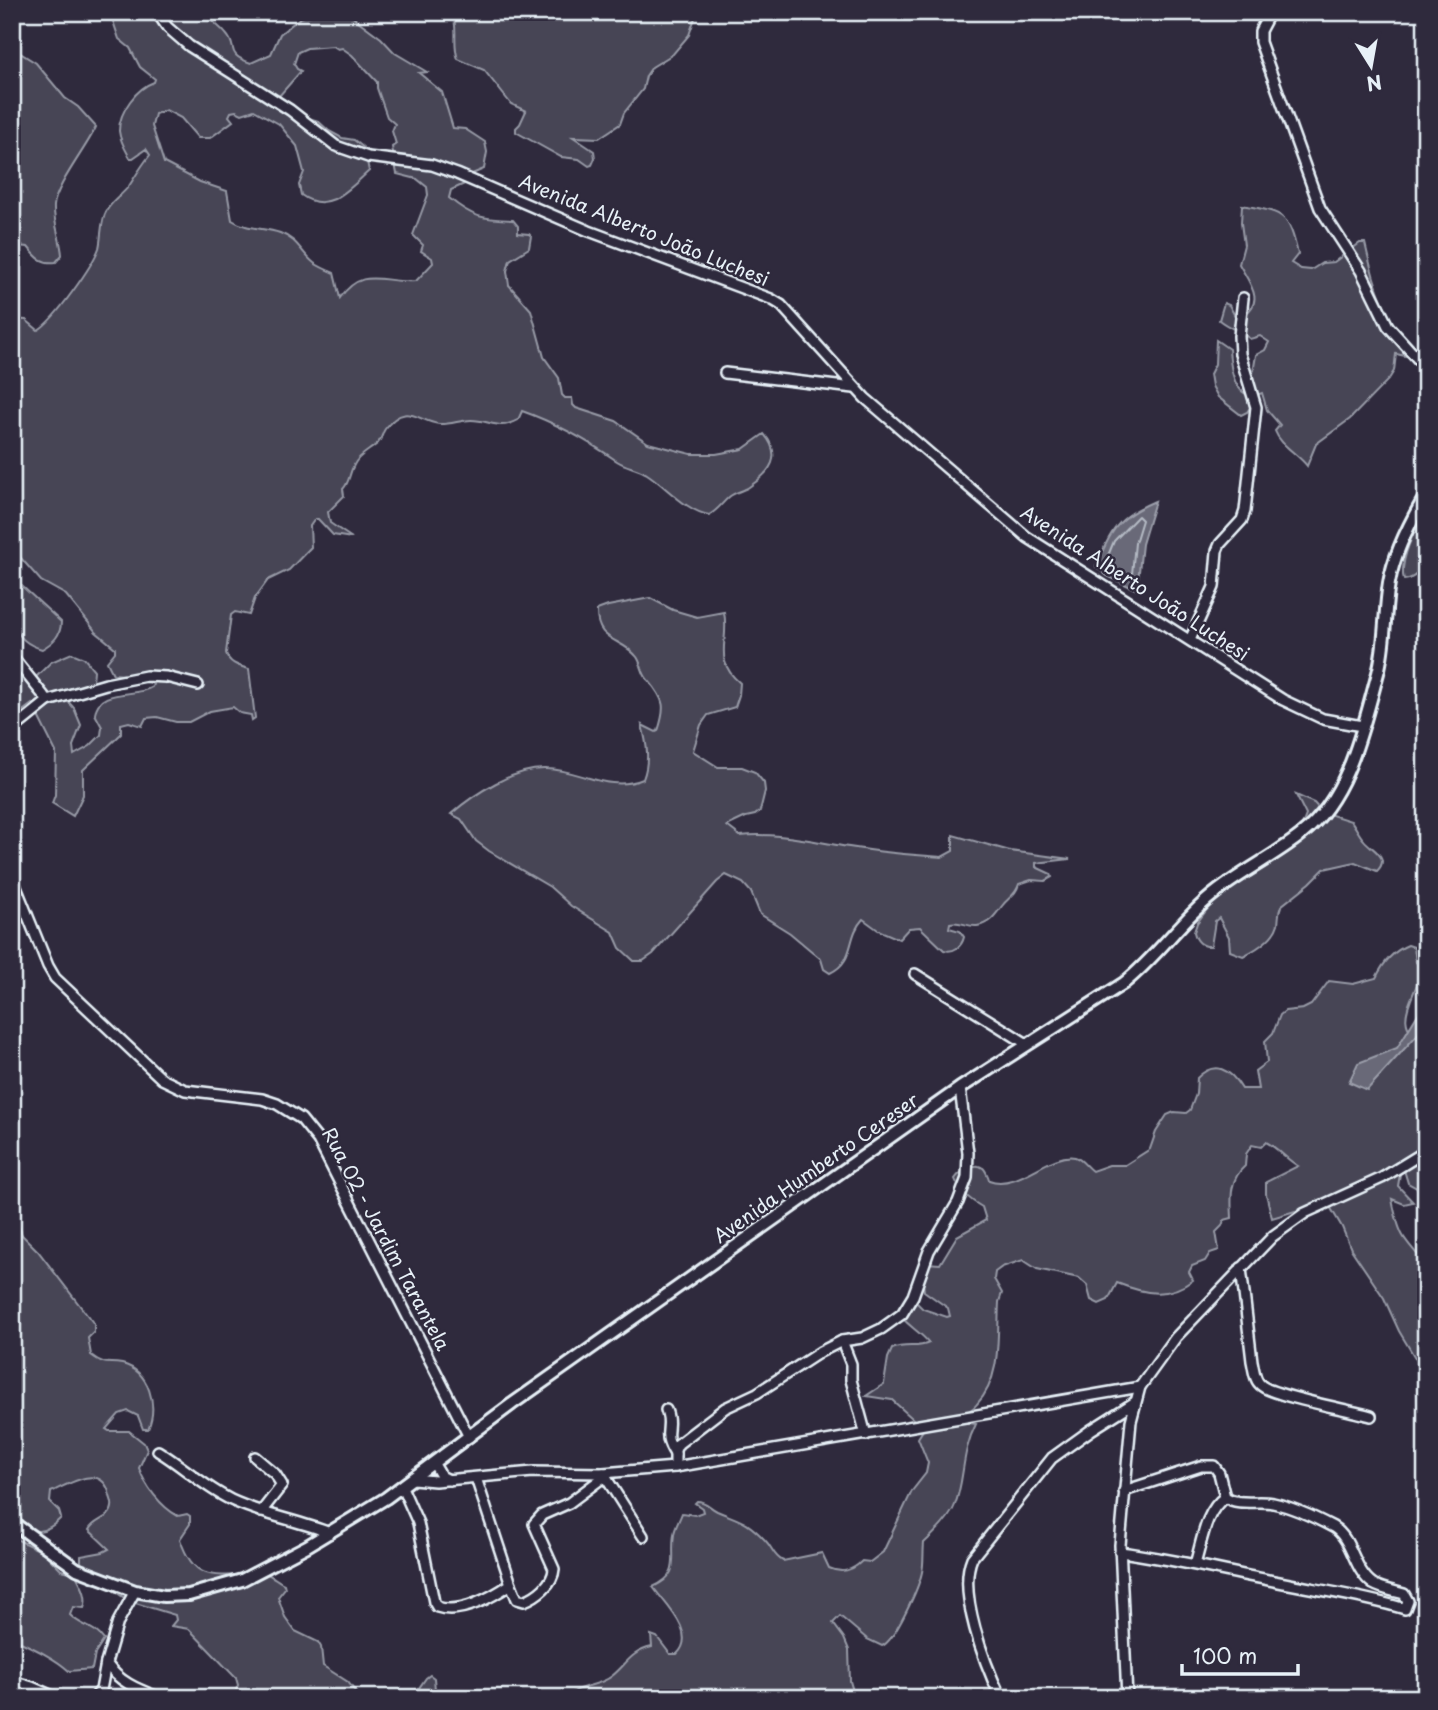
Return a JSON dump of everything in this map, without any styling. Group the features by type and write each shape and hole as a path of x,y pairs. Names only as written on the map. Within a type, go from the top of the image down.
{"main road":[{"name":"Avenida Humberto Cereser","path":"12,1522 78,1569 135,1591 164,1596 189,1595 242,1580 330,1533 402,1487 512,1404 960,1088 1124,983 1147,964 1199,906 1304,833 1320,817 1337,791 1362,726 1379,669 1393,565 1405,534 1426,495"}],"street":[{"name":"Avenida Alberto João Luchesi","path":"157,12 167,27 189,46 290,110 337,146 369,157 432,165 589,231 772,299 790,313 854,388 1027,537 1283,700 1323,719 1362,726"},
{"path":"1270,12 1260,32 1260,42 1315,197 1361,271 1388,326 1426,368"},
{"path":"1190,640 1214,587 1217,551 1228,534 1242,520 1245,511 1256,407 1240,354 1243,298"},
{"path":"725,373 854,388"},
{"path":"12,656 48,701"},
{"path":"12,730 48,701 129,678 166,677 198,685"},
{"name":"Rua 02 - Jardim Tarantela","path":"12,877 55,978 162,1079 185,1090 269,1101 301,1119 318,1140 469,1437"},
{"path":"915,974 1027,1044"},
{"path":"675,1467 675,1454 684,1438 725,1408 757,1393 820,1352 842,1341 862,1338 902,1314 913,1296 929,1251 958,1202 967,1178 969,1166 960,1088"},
{"path":"1127,1698 1120,1552 1131,1421 1140,1387 1176,1336 1273,1236 1305,1213 1382,1178 1426,1151"},
{"path":"1241,1268 1255,1375 1262,1386 1279,1394 1371,1416"},
{"path":"842,1341 851,1364 851,1380 866,1435"},
{"path":"413,1479 425,1482 533,1472 604,1474 675,1467 1140,1387"},
{"path":"1000,1698 989,1670 966,1587 972,1558 1052,1458 1135,1402"},
{"path":"666,1410 669,1418 667,1441 675,1454"},
{"path":"158,1451 230,1499 261,1512 330,1533"},
{"path":"255,1457 275,1474 282,1485 261,1512"},
{"path":"434,1464 441,1476 449,1480"},
{"path":"1125,1491 1208,1465 1217,1469 1225,1497"},
{"path":"604,1474 643,1536"},
{"path":"476,1478 510,1584 517,1599 524,1601 554,1577 554,1569 534,1528 536,1519 569,1503 604,1474"},
{"path":"402,1487 418,1523 437,1607 447,1609 470,1605 510,1584"},
{"path":"1120,1552 1163,1557 1327,1592 1369,1598 1405,1609 1407,1596 1374,1584 1368,1579 1335,1529 1276,1504 1243,1502 1225,1497"},
{"path":"1195,1564 1210,1517 1217,1503 1225,1497"},
{"path":"94,1698 101,1690 118,1622 135,1591"},
{"path":"106,1662 124,1683 160,1698"},
{"path":"12,1681 57,1698"}],"shaded area":[{"path":"110,12 207,12 230,39 235,54 251,63 271,54 280,34 300,18 323,12 346,12 381,38 395,53 427,72 419,73 442,92 453,128 465,129 485,142 487,152 484,169 472,174 471,181 451,190 449,198 479,216 513,220 518,226 518,233 531,236 529,248 510,260 507,271 509,285 531,310 544,357 559,378 562,395 572,398 576,408 616,421 648,443 691,454 716,454 743,449 764,434 773,449 772,463 757,481 731,495 709,515 692,509 643,472 621,463 559,427 522,411 518,420 505,425 478,420 439,424 412,415 399,416 385,429 378,443 356,461 343,489 344,496 328,512 330,523 352,538 333,535 315,519 310,526 311,547 289,570 268,580 255,598 249,615 235,612 231,615 226,653 232,662 249,669 255,718 252,720 251,715 240,713 233,707 210,711 189,722 157,717 146,718 142,726 129,722 121,724 121,734 83,770 83,795 73,816 52,803 55,795 56,752 32,704 20,713 12,710 12,660 33,680 51,662 72,653 84,658 94,670 93,683 64,697 74,708 81,725 73,746 74,755 90,746 101,735 102,727 95,714 103,700 110,696 145,690 153,684 136,676 113,674 107,662 115,648 96,632 66,595 41,581 12,548 12,319 26,320 38,330 53,316 95,256 107,210 129,186 150,155 146,149 130,158 119,131 122,116 130,101 155,79 140,67 130,48 119,39","holes":["333,46 342,48 352,55 377,82 387,117 395,124 392,131 396,144 392,147 397,174 417,179 427,187 428,195 413,235 423,245 421,251 432,258 433,263 416,281 365,279 349,288 340,298 334,273 314,263 291,239 280,233 232,220 227,191 200,182 164,163 152,126 155,114 166,110 181,118 198,138 210,138 233,121 229,116 231,112 242,114 254,110 279,124 297,146 304,172 299,185 301,195 320,202 329,201 346,192 369,171 364,148 354,140 342,138 329,131 318,121 281,109 279,96 301,71 294,64 298,52 307,48"]},
{"path":"452,12 697,12 689,35 673,54 652,67 646,76 643,89 624,113 620,124 599,138 573,137 594,151 595,158 589,166 579,159 561,157 516,132 526,111 511,104 484,70 458,59"},
{"path":"14,51 36,63 65,98 78,107 96,127 56,198 55,219 62,255 56,262 40,259 28,247 18,246 12,253"},
{"path":"1242,205 1282,216 1291,229 1298,254 1291,263 1301,269 1311,270 1322,263 1334,262 1360,243 1365,243 1382,302 1415,355 1410,357 1396,354 1394,371 1389,379 1350,419 1316,444 1307,466 1277,436 1275,431 1280,425 1267,410 1262,393 1247,412 1241,415 1218,397 1212,386 1210,374 1215,364 1216,340 1229,349 1235,380 1246,394 1250,391 1256,355 1265,350 1269,342 1260,336 1250,339 1219,320 1224,303 1229,305 1235,316 1240,317 1253,306 1254,293 1239,264 1244,245"},
{"path":"1426,505 1427,538 1424,561 1414,577 1404,580 1406,553"},
{"path":"12,577 61,622 56,638 42,649 30,644 16,630 12,610"},
{"path":"650,598 673,610 697,617 724,612 724,658 740,683 739,695 735,707 708,715 701,725 693,751 718,767 742,767 755,772 764,783 765,791 760,811 727,826 740,836 781,836 872,850 942,857 953,851 953,835 1010,851 1070,859 1036,863 1036,867 1052,877 1045,881 1031,880 1019,884 992,919 985,923 973,926 950,923 949,928 960,931 964,937 954,950 944,950 920,927 909,928 899,939 878,930 863,919 854,933 844,962 830,973 824,969 821,959 790,933 760,914 751,892 743,883 726,875 653,954 643,961 634,961 620,948 613,932 571,906 550,887 489,851 476,841 461,819 451,814 496,783 522,772 559,770 618,783 643,779 647,752 642,725 658,731 662,716 661,699 645,676 637,657 605,634 598,621 597,610"},
{"path":"1296,795 1314,803 1322,812 1351,821 1362,838 1379,854 1381,866 1377,871 1355,862 1324,869 1281,906 1278,924 1268,939 1243,956 1230,951 1229,937 1219,918 1215,921 1211,946 1202,944 1194,932 1197,923 1214,900 1241,872 1298,836 1306,815"},
{"path":"1408,945 1414,947 1416,962 1422,969 1406,1019 1414,1036 1426,1042 1426,1193 1408,1183 1404,1170 1400,1174 1398,1186 1413,1202 1404,1204 1392,1199 1403,1235 1426,1264 1426,1376 1399,1331 1384,1298 1351,1249 1329,1205 1315,1205 1272,1218 1266,1182 1298,1166 1266,1142 1261,1147 1252,1145 1246,1154 1245,1166 1234,1183 1231,1196 1232,1218 1224,1220 1216,1232 1219,1250 1210,1253 1205,1261 1192,1266 1189,1272 1193,1280 1184,1286 1156,1293 1117,1283 1108,1300 1099,1304 1091,1300 1087,1285 1079,1278 1037,1269 1023,1260 995,1272 994,1279 1002,1293 999,1302 997,1356 991,1382 977,1404 955,1421 976,1424 968,1445 955,1505 946,1521 924,1543 922,1572 911,1601 900,1624 882,1646 867,1639 840,1616 833,1623 849,1650 850,1681 855,1698 567,1698 576,1691 607,1680 634,1655 652,1647 651,1635 657,1637 670,1654 677,1654 684,1637 682,1628 653,1587 668,1577 671,1571 674,1534 682,1513 695,1515 703,1512 695,1503 697,1501 748,1525 783,1561 822,1553 829,1568 843,1571 862,1561 870,1562 883,1552 912,1491 926,1473 928,1463 918,1438 922,1427 892,1400 866,1396 884,1384 892,1349 929,1343 899,1315 897,1311 900,1306 915,1301 923,1309 950,1316 948,1308 924,1291 922,1274 926,1263 940,1264 957,1236 986,1220 982,1207 973,1202 957,1184 955,1179 960,1173 980,1166 989,1180 1000,1182 1022,1176 1065,1157 1077,1158 1092,1171 1109,1165 1125,1165 1150,1149 1156,1132 1167,1115 1190,1110 1196,1094 1197,1078 1204,1072 1222,1069 1232,1076 1242,1089 1258,1089 1255,1071 1267,1062 1265,1041 1273,1033 1280,1015 1285,1011 1311,1005 1329,981 1353,984 1376,978 1389,958"},
{"path":"12,1206 22,1235 38,1251 94,1324 94,1332 88,1338 91,1355 104,1362 132,1368 145,1382 152,1400 148,1429 143,1429 138,1416 128,1411 119,1414 106,1429 129,1431 144,1443 147,1450 139,1468 149,1489 178,1516 190,1516 190,1524 180,1539 191,1562 205,1573 213,1575 265,1573 284,1584 285,1588 278,1597 285,1617 295,1631 318,1642 323,1666 348,1682 360,1698 233,1698 238,1685 236,1678 189,1629 171,1626 176,1620 175,1615 129,1601 107,1586 92,1583 86,1576 81,1556 109,1549 89,1530 109,1514 112,1507 106,1486 100,1480 93,1477 76,1480 51,1492 50,1502 59,1511 61,1518 44,1530 33,1531 12,1523"},
{"path":"12,1537 43,1552 61,1570 75,1573 83,1590 85,1603 84,1608 73,1607 70,1615 104,1640 95,1654 92,1669 69,1671 12,1638"},
{"path":"430,1675 434,1678 435,1690 438,1693 455,1692 471,1698 412,1698"}],"water":[{"path":"1155,501 1142,544 1137,590 1107,576 1096,567 1117,526 1132,513"},
{"path":"1426,1001 1426,1025 1367,1090 1349,1082 1358,1063 1397,1048"}]}
